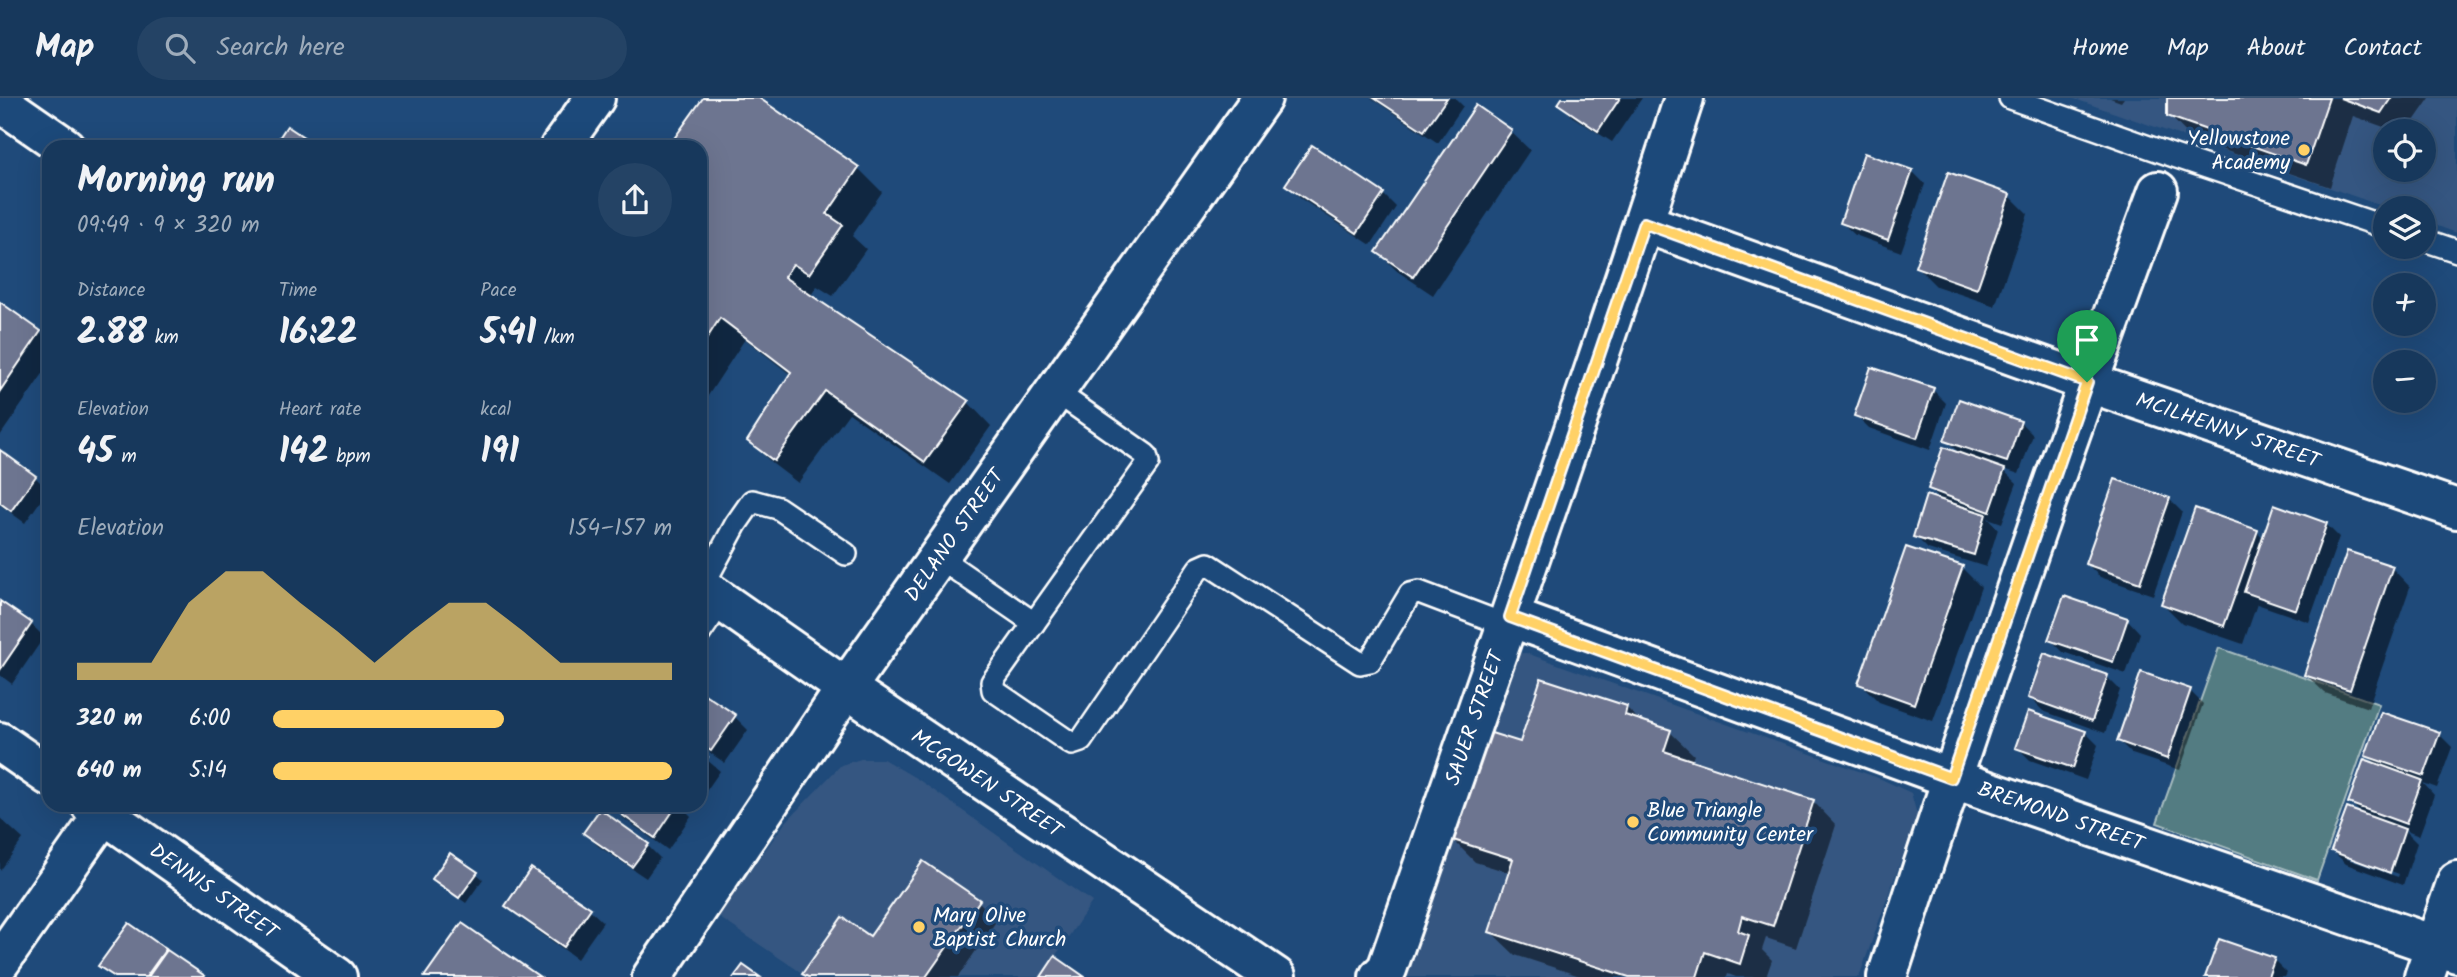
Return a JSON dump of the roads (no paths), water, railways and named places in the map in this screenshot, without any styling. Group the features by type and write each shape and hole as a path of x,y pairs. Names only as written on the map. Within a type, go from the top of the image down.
{"street":[{"path":"565,140 595,98"},
{"name":"SAUER STREET","path":"1379,977 1387,969 1508,621 1684,98"},
{"path":"0,102 55,140"},
{"name":"DELANO STREET","path":"652,977 846,688 1055,391 1248,103"},
{"path":"1887,977 1951,778 2087,382 2158,191"},
{"name":"MCILHENNY STREET","path":"1644,223 2087,382 2457,509"},
{"name":"MCGOWEN STREET","path":"708,592 1276,977"},
{"name":"BREMOND STREET","path":"1508,621 1951,778 2439,958"},
{"path":"0,742 42,771"},
{"path":"0,962 99,812"},
{"name":"DENNIS STREET","path":"108,812 337,977"},
{"path":"2439,958 2457,881"}],"lane":[{"path":"2010,98 2373,223"},
{"path":"2436,244 2457,251"},
{"path":"1055,391 1146,455 1147,463 992,682 993,690 1072,744 1081,741 1199,568 1208,564 1360,663 1370,661 1410,594 1419,592 1508,621"},
{"path":"708,592 736,524 752,501 779,508 846,554"},
{"path":"938,557 1034,623"}],"place":[{"name":"Yellowstone Academy","path":"2304,150"},
{"name":"Blue Triangle Community Center","path":"1633,822"},
{"name":"Mary Olive Baptist Church","path":"919,927"}]}
